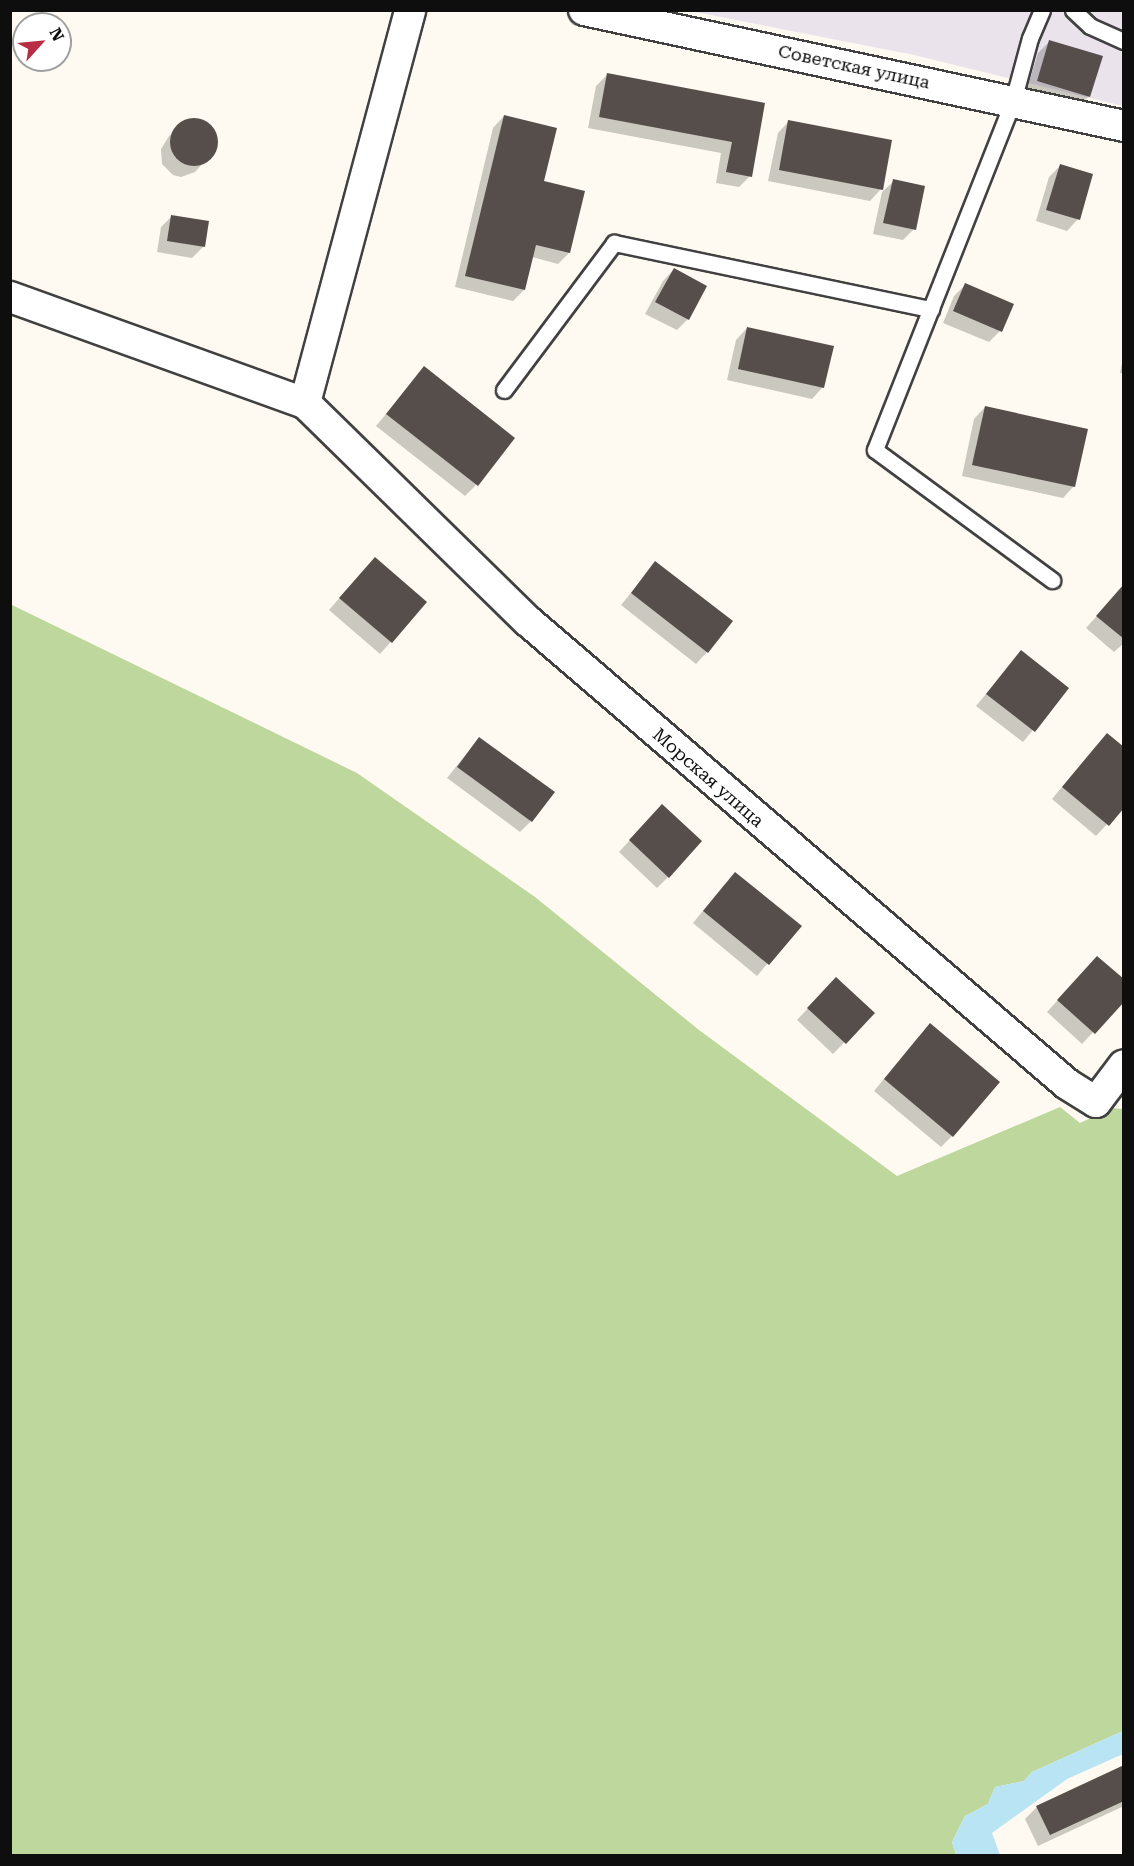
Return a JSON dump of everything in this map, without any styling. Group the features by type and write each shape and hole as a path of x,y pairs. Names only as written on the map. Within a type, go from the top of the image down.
{"street":[{"path":"10,297 305,403 410,10"},
{"name":"Советская улица","path":"584,10 659,18 1124,126"},
{"name":"Морская улица","path":"305,403 529,622 1067,1084 1096,1101 1124,1065"}],"lane":[{"path":"1042,10 1030,38 1013,102 875,450 1052,580"},
{"path":"1073,10 1090,26 1124,41"},
{"path":"504,390 614,243 931,309"}],"shaded area":[{"path":"690,11 1123,11 1123,106 914,55"}],"green space":[{"path":"10,604 357,773 535,897 699,1030 897,1176 1060,1107 1080,1123 1112,1108 1123,1109 1123,1731 1032,1772 1024,1781 995,1787 988,1804 965,1816 952,1842 956,1855 11,1855"}],"water":[{"path":"1123,1731 1123,1754 1067,1779 992,1833 1000,1855 956,1855 952,1842 965,1816 988,1804 995,1787 1024,1781 1032,1772"}],"building":[{"path":"1049,40 1103,56 1090,97 1037,81"},
{"path":"607,73 765,103 752,177 726,172 732,142 599,117"},
{"path":"504,115 557,128 544,181 585,191 570,253 536,245 525,290 465,276"},
{"path":"194,118 211,125 218,142 211,159 194,166 177,159 170,142 177,125"},
{"path":"788,120 892,140 883,190 779,170"},
{"path":"1060,164 1093,174 1080,220 1046,210"},
{"path":"893,179 925,186 916,230 883,223"},
{"path":"171,215 209,221 205,247 167,241"},
{"path":"674,268 707,286 689,320 655,302"},
{"path":"965,283 1014,304 1002,332 953,311"},
{"path":"747,327 834,346 824,388 738,369"},
{"path":"424,366 515,438 478,486 386,414"},
{"path":"985,406 1088,429 1075,487 972,465"},
{"path":"375,557 427,602 392,643 339,598"},
{"path":"655,561 733,621 708,653 631,593"},
{"path":"1124,584 1124,639 1096,616"},
{"path":"1021,650 1069,688 1035,732 986,694"},
{"path":"1107,733 1124,747 1124,808 1109,826 1062,787"},
{"path":"479,737 555,792 532,822 457,767"},
{"path":"662,804 702,841 669,878 629,840"},
{"path":"735,872 802,926 769,965 703,911"},
{"path":"1097,956 1124,979 1124,1002 1095,1034 1057,1000"},
{"path":"836,977 875,1013 846,1044 807,1008"},
{"path":"930,1023 1000,1082 953,1137 884,1079"},
{"path":"1124,1765 1124,1801 1050,1835 1036,1806"}]}
